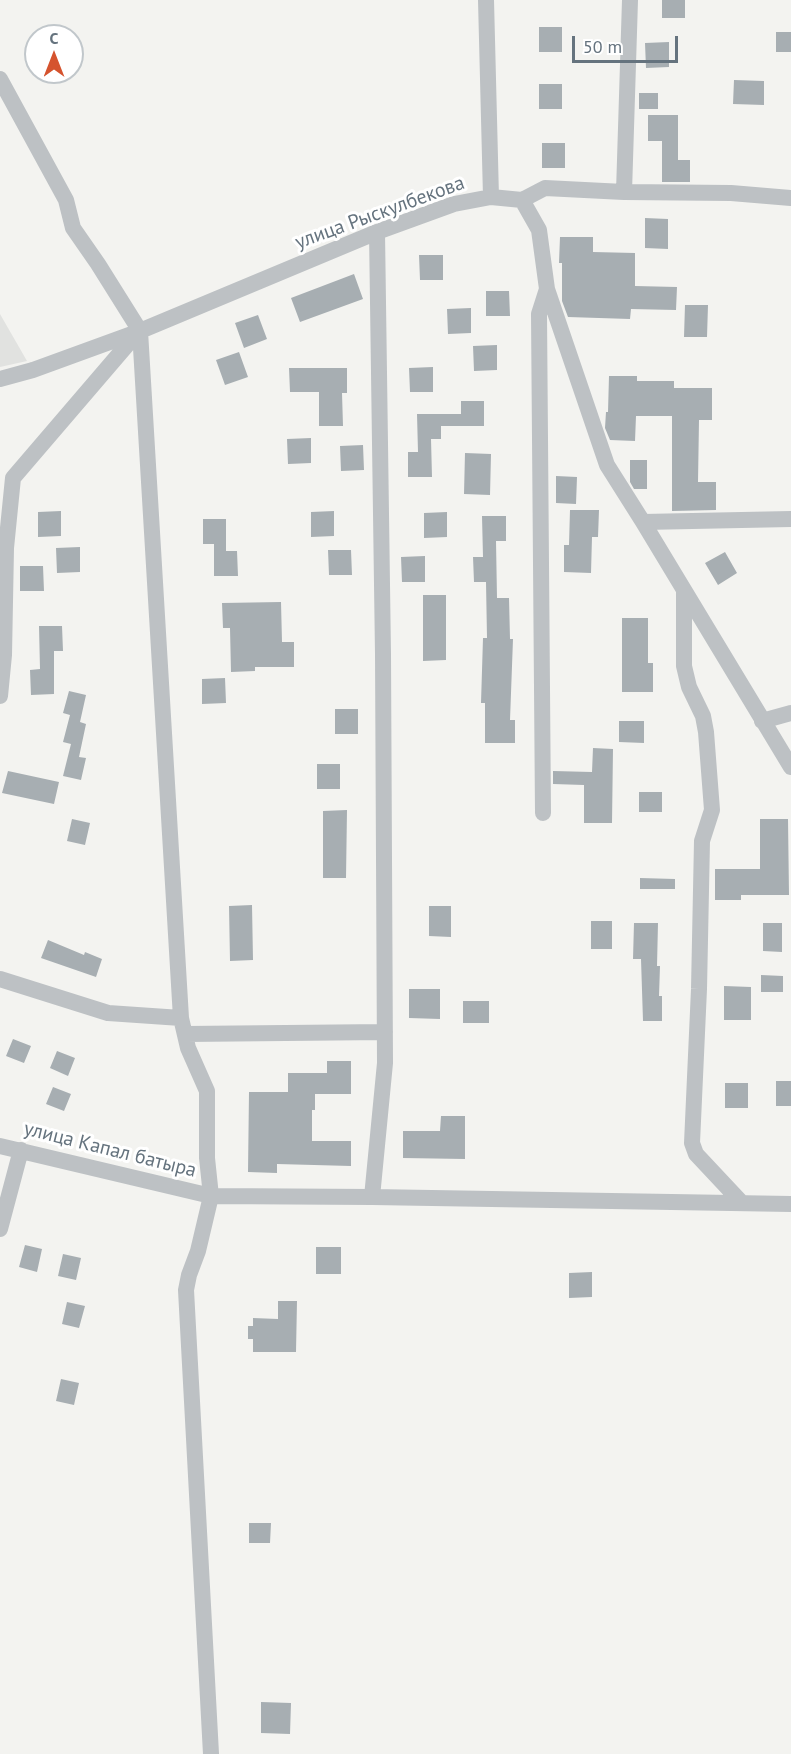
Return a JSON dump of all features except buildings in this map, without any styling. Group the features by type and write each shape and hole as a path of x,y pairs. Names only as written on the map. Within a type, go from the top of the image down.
{"street":[{"path":"486,0 491,198"},
{"path":"624,192 630,0"},
{"path":"0,79 66,200 73,228 140,331 183,1026 188,1048 207,1091 207,1158 211,1196 186,1290 211,1754"},
{"name":"улица Рыскулбекова","path":"0,379 33,370 140,331 377,232 454,204 491,198 522,200 545,188 624,192 731,193 791,198"},
{"path":"522,200 539,230 547,289 607,465 644,522 791,767"},
{"path":"372,1197 385,1063 384,666 377,232"},
{"path":"543,813 539,314 547,289"},
{"path":"0,696 4,655 7,480 140,331"},
{"path":"644,522 791,519"},
{"path":"684,591 684,666 689,687 703,716 712,810 702,841 699,989 692,1143 696,1154 741,1202"},
{"path":"762,721 791,713"},
{"path":"0,979 108,1013 183,1026 385,1032"},
{"name":"улица Капал батыра","path":"0,1146 211,1196 791,1204"},
{"path":"0,1229 21,1150"}],"shaded area":[{"path":"0,314 27,361 0,367"}]}
